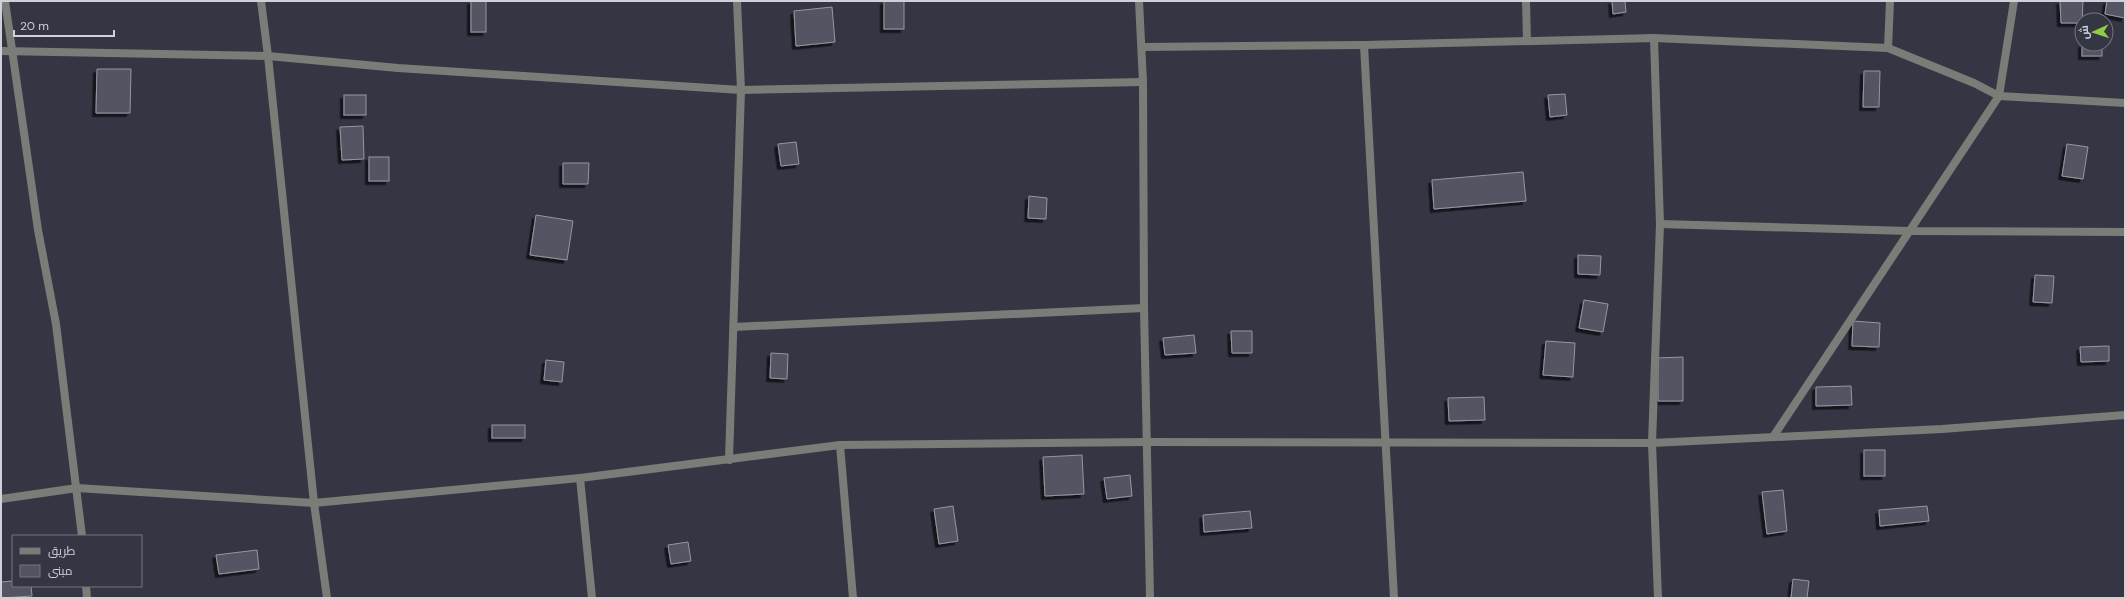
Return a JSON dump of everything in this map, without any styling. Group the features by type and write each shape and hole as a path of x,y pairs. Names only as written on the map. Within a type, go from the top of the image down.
{"street":[{"path":"5,1 38,230 56,324 82,535"},
{"path":"261,1 314,503 327,598"},
{"path":"729,460 741,90 737,1"},
{"path":"1138,1 1143,82 1144,308 1150,598"},
{"path":"1526,1 1527,41"},
{"path":"1888,48 1890,1"},
{"path":"1773,437 1999,96 2014,1"},
{"path":"1142,47 1364,45 1654,38 1888,48 1968,80 1999,96 2125,103"},
{"path":"1654,38 1660,224 1652,442 1658,598"},
{"path":"1364,45 1394,598"},
{"path":"1,51 268,56 398,68 741,90 1143,82"},
{"path":"1660,224 1910,230 2125,232"},
{"path":"734,327 1144,308"},
{"path":"1,499 77,488 314,503 580,478 840,445 1385,441 1652,442 1942,430 2125,415"},
{"path":"840,445 853,598"},
{"path":"580,478 592,598"},
{"path":"86,587 87,598"}],"building":[{"path":"471,1 486,1 486,32 471,32"},
{"path":"884,1 904,1 904,29 884,29"},
{"path":"1612,1 1625,1 1626,12 1613,14"},
{"path":"2060,1 2083,1 2082,12 2074,12 2074,23 2061,23"},
{"path":"2107,1 2125,1 2125,18 2114,16 2114,12 2105,12"},
{"path":"832,7 835,42 796,46 794,11"},
{"path":"2082,52 2102,52 2102,56 2082,56"},
{"path":"97,69 131,69 130,113 96,113"},
{"path":"1864,71 1880,71 1879,107 1863,107"},
{"path":"1565,94 1567,115 1550,117 1548,95"},
{"path":"344,95 366,95 366,115 344,115"},
{"path":"363,126 364,159 342,160 340,127"},
{"path":"796,142 799,164 781,166 778,144"},
{"path":"2067,144 2088,147 2083,179 2062,176"},
{"path":"369,157 389,157 389,181 369,181"},
{"path":"563,163 589,163 588,184 563,184"},
{"path":"1523,172 1526,201 1434,209 1432,180"},
{"path":"1029,196 1047,198 1046,219 1028,218"},
{"path":"536,215 573,221 567,260 530,255"},
{"path":"1578,255 1601,256 1600,275 1578,274"},
{"path":"2035,275 2054,276 2052,303 2033,302"},
{"path":"1584,300 1608,304 1603,332 1579,328"},
{"path":"1853,321 1880,323 1879,347 1852,346"},
{"path":"1231,331 1252,331 1252,353 1232,353"},
{"path":"1194,335 1196,353 1165,355 1163,338"},
{"path":"1546,341 1575,343 1573,377 1543,375"},
{"path":"2109,346 2109,361 2081,362 2080,347"},
{"path":"771,353 788,354 787,379 770,378"},
{"path":"1683,357 1683,401 1658,401 1658,358"},
{"path":"546,360 564,362 562,382 544,380"},
{"path":"1851,386 1852,405 1816,406 1816,387"},
{"path":"1484,397 1485,420 1449,421 1448,398"},
{"path":"492,425 525,425 525,438 492,438"},
{"path":"1864,450 1885,450 1885,476 1864,476"},
{"path":"1082,455 1084,494 1045,496 1043,457"},
{"path":"1130,475 1132,496 1107,499 1104,478"},
{"path":"1783,490 1787,531 1767,534 1762,492"},
{"path":"953,506 958,541 939,544 934,509"},
{"path":"1927,506 1929,521 1880,526 1879,510"},
{"path":"1250,511 1252,528 1204,532 1203,515"},
{"path":"688,542 691,561 671,564 668,545"},
{"path":"257,550 259,569 219,574 216,555"},
{"path":"1793,579 1809,581 1807,598 1791,598"},
{"path":"12,581 12,587 31,587 32,596 1,598 1,582"}]}
